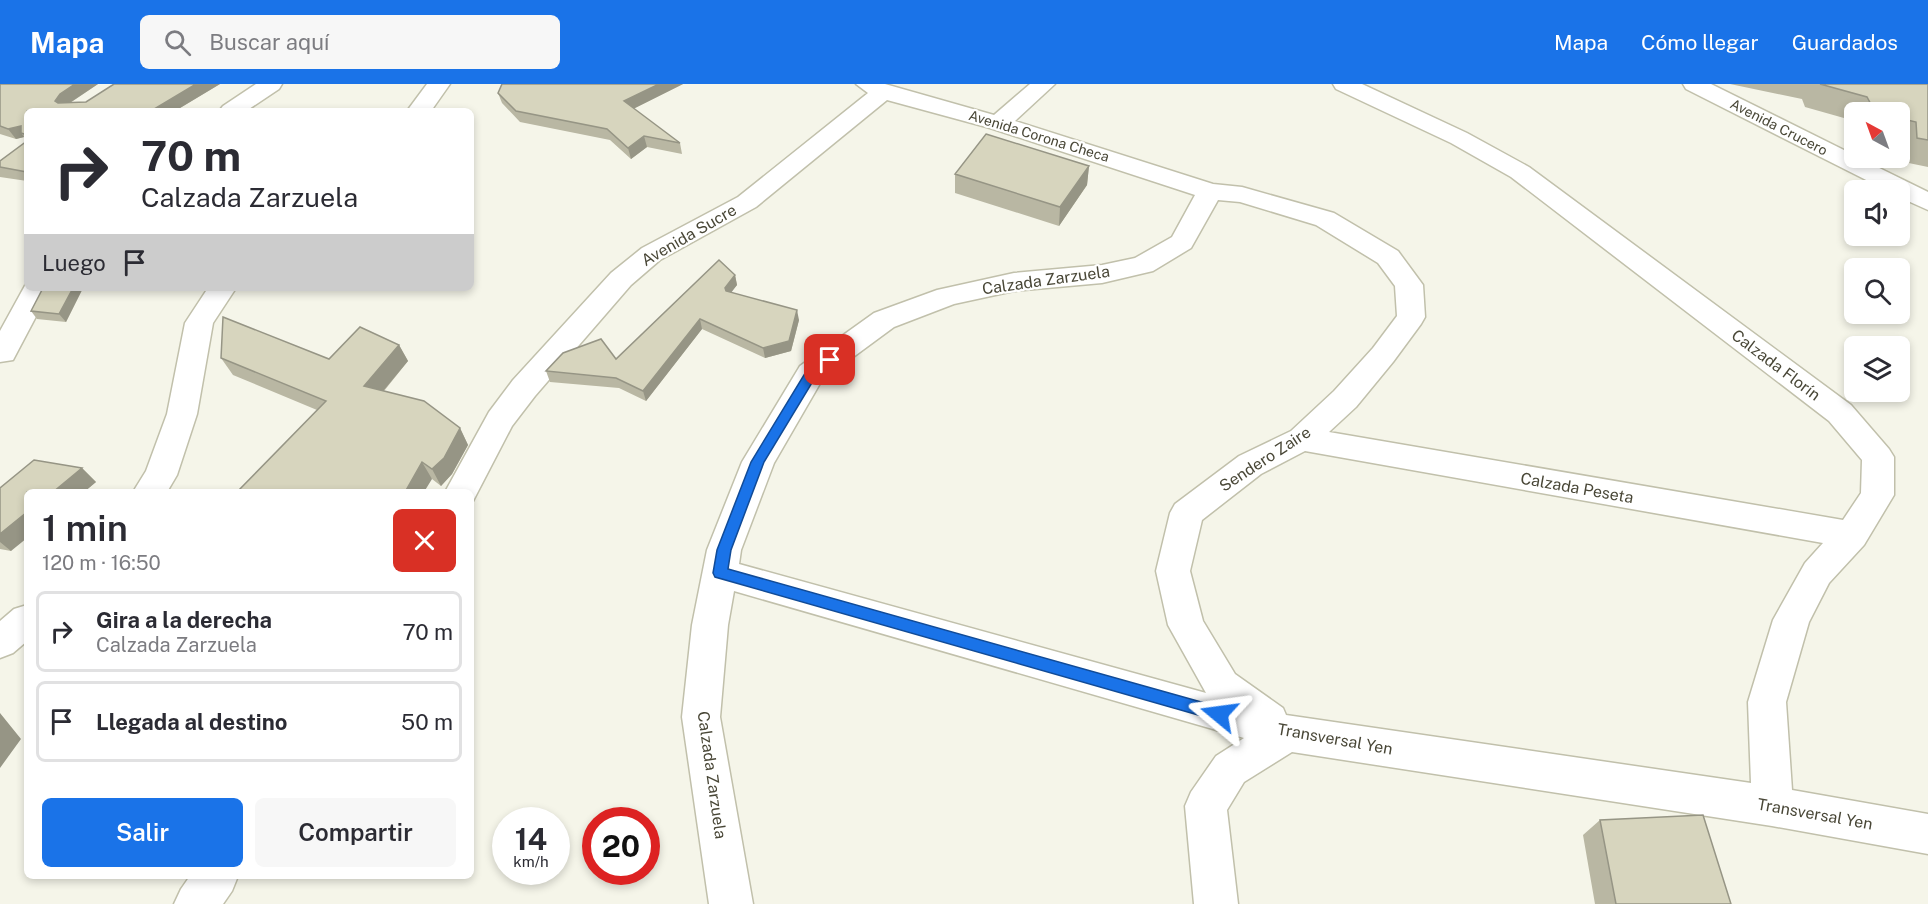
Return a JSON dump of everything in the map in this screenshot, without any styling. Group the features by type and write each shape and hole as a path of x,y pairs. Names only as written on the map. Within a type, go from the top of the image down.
{"street":[{"path":"235,108 271,84"},
{"path":"421,108 440,84"},
{"path":"998,123 1044,84"},
{"name":"Calzada Florín","path":"1344,84 1459,138 1520,172 1840,413 1878,457 1877,495 1852,535 1817,573 1791,620 1767,702 1772,806"},
{"name":"Avenida Crucero","path":"1694,84 1928,202"},
{"name":"Avenida Corona Checa","path":"875,88 998,123 1210,191"},
{"name":"Avenida Sucre","path":"463,489 500,420 524,388 621,279 651,254 747,202 875,88"},
{"name":"Sendero Zaire","path":"1210,191 1242,195 1325,219 1388,256 1409,285 1411,317 1345,399 1302,439 1250,465 1187,513 1173,571 1186,625 1222,686 1287,733"},
{"name":"Calzada Zarzuela","path":"731,904 701,717 710,625 724,550 758,462 812,373 884,320 947,296 1014,282 1102,274 1143,265 1182,242 1210,191"},
{"path":"3,353 35,291"},
{"path":"151,489 161,475 182,414 199,322 220,291"},
{"name":"Calzada Peseta","path":"1302,439 1852,535"},
{"name":"Transversal Yen","path":"720,573 1287,733 1772,806 1928,834"},
{"path":"0,642 24,622"},
{"path":"1216,904 1206,806 1230,769 1287,733"},
{"path":"196,904 216,879"}],"building":[{"path":"0,84 75,84 60,94 55,101 58,103 86,102 114,84 196,84 156,108 24,108 24,134 21,133 21,126 8,129 0,126"},
{"path":"502,84 659,84 624,101 680,143 644,136 628,148 607,129 516,111 498,93"},
{"path":"1820,84 1928,84 1928,140 1917,138 1916,122 1910,121 1910,102 1870,102 1867,97"},
{"path":"986,134 1089,166 1060,207 955,174"},
{"path":"24,143 24,171 0,167 0,161"},
{"path":"719,260 735,275 725,288 726,291 797,310 789,341 763,348 700,319 643,391 616,378 546,371 563,353 601,339 616,359"},
{"path":"41,291 71,291 59,314 31,311"},
{"path":"223,317 329,359 360,327 399,345 364,386 424,401 460,428 444,458 432,469 422,462 407,489 240,489 326,401 221,358"},
{"path":"34,460 82,468 57,489 24,489 24,514 0,534 0,488"},
{"path":"1703,815 1731,904 1616,904 1600,820"}],"route":[{"path":"830,360 812,373 758,462 724,550 720,573 1219,714"}]}
